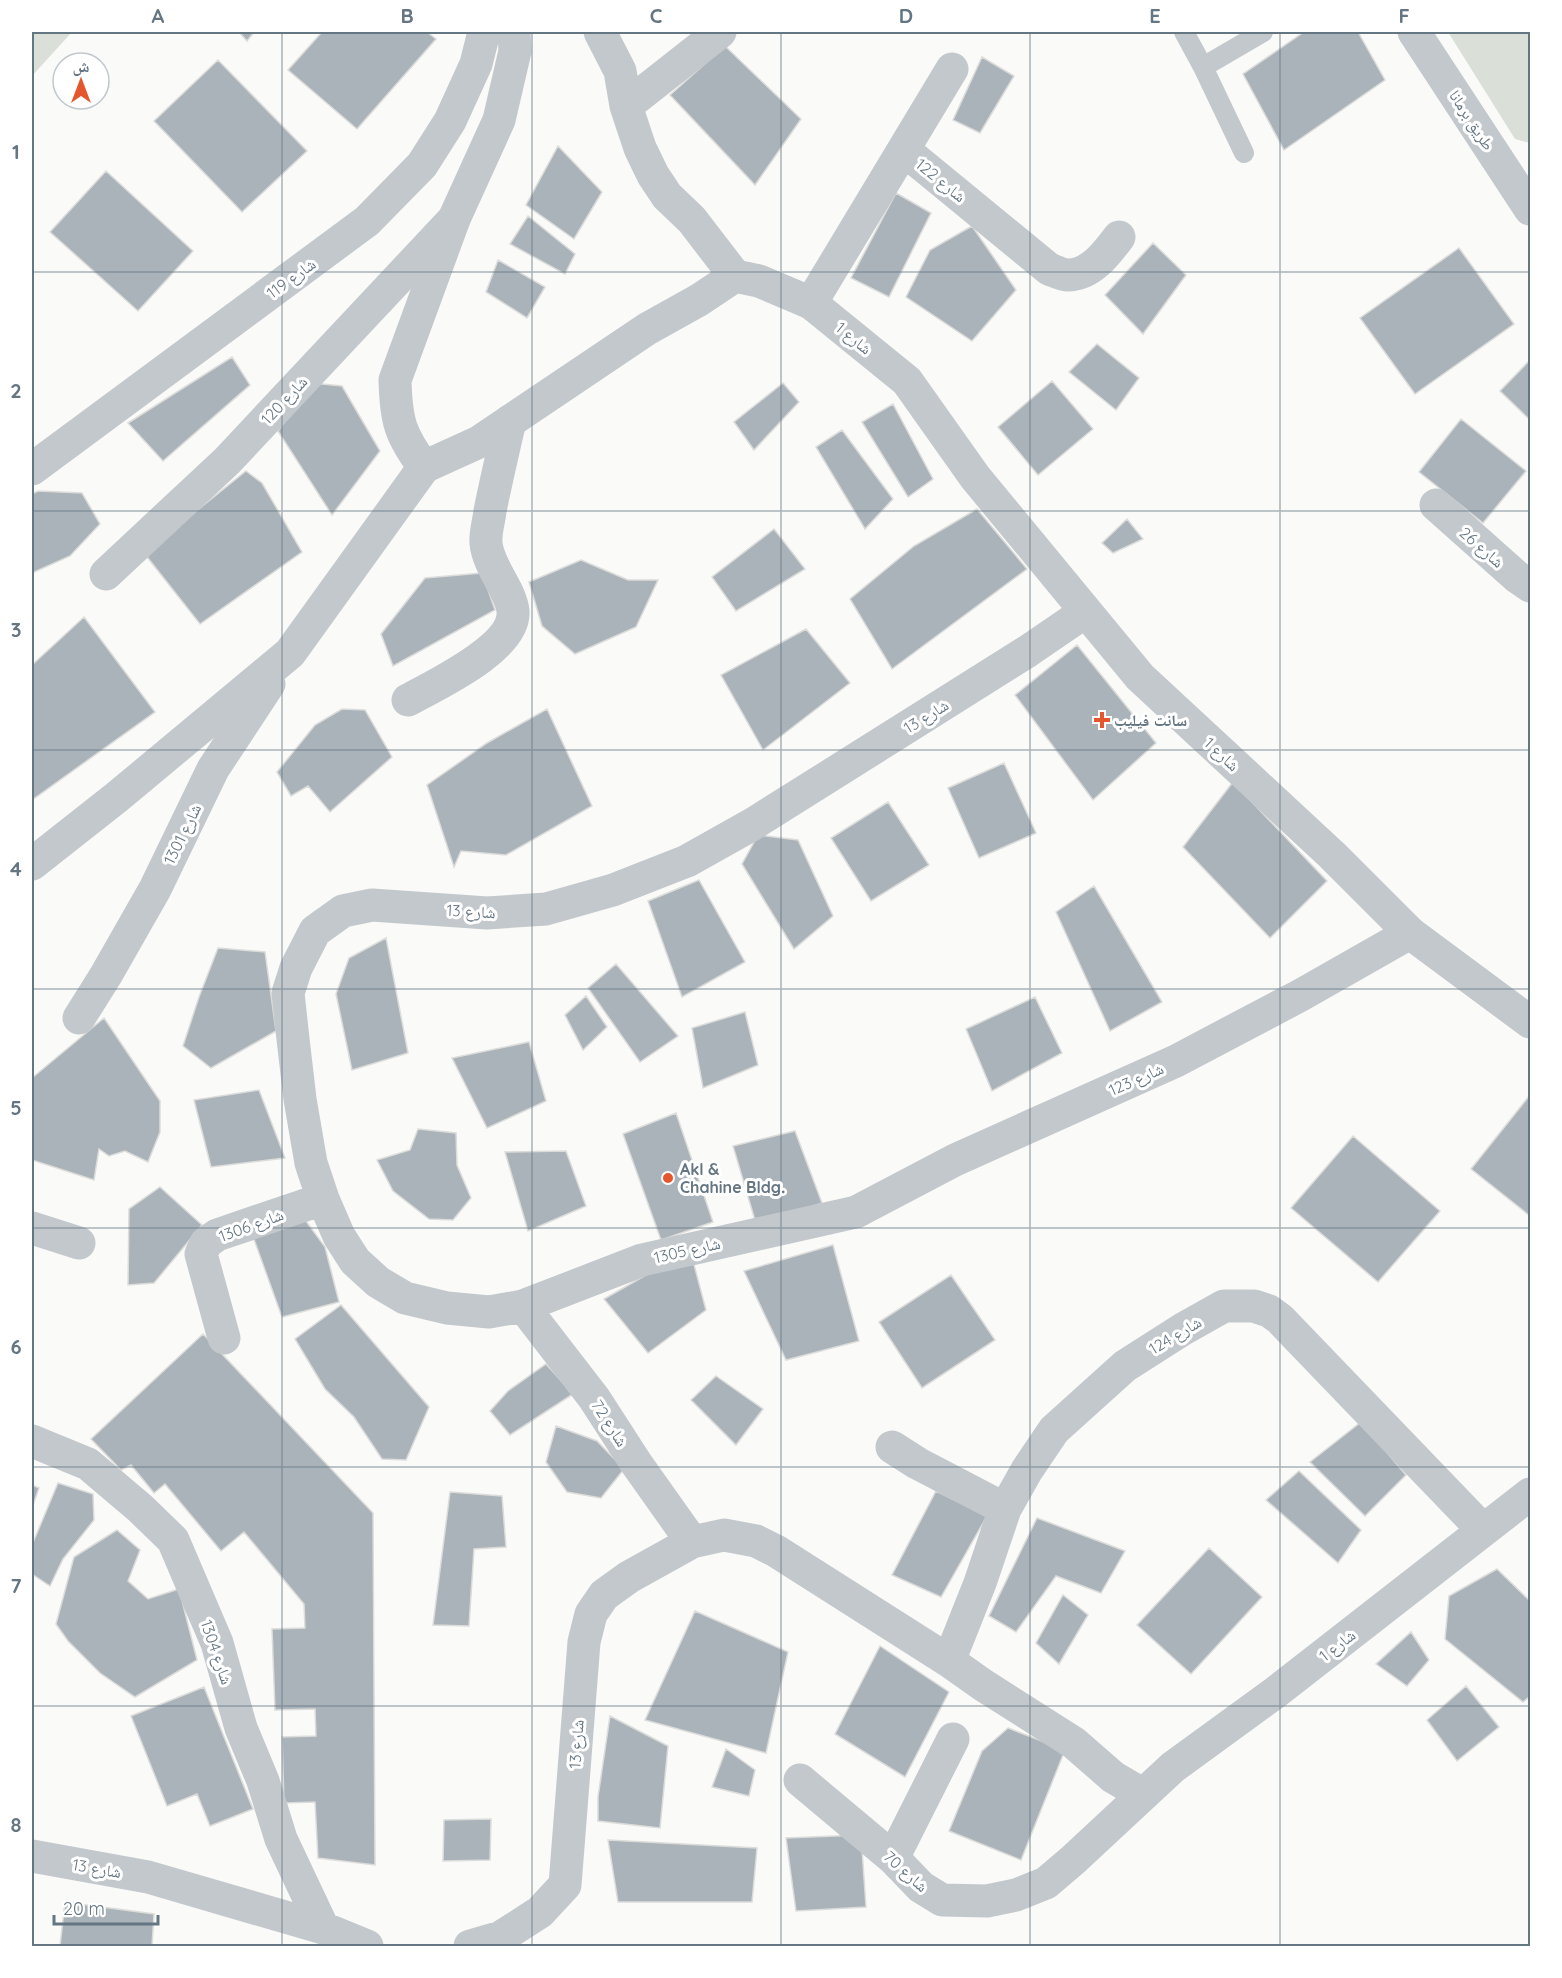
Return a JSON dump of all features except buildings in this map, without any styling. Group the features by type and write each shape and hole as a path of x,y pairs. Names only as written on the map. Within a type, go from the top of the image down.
{"street":[{"name":"شارع 119","path":"32,469 367,221 422,165 450,122 476,64 484,32"},
{"path":"424,467 407,444 401,428 396,406 395,380 454,219 499,120 515,51 514,32"},
{"path":"32,864 117,797 290,653 424,467 479,441 647,328 699,300 735,276 692,220 667,196 652,175 626,106 620,71 600,32"},
{"path":"626,106 720,32"},
{"name":"طريق برمانا","path":"1413,32 1530,209"},
{"path":"904,150 952,69"},
{"name":"شارع 122","path":"811,303 904,150 1049,269 1067,275 1088,269 1105,256 1119,237"},
{"name":"شارع 120","path":"106,574 227,462 454,219"},
{"name":"شارع 1","path":"735,276 759,281 811,303 907,381 975,477 1140,677 1332,855 1410,933 1530,1022"},
{"path":"408,700 476,662 505,634 512,621 513,610 494,570 486,543 496,477 510,421"},
{"name":"شارع 26","path":"1436,505 1530,586"},
{"name":"شارع 13","path":"523,1306 489,1312 447,1308 405,1298 378,1282 355,1261 339,1236 311,1163 300,1099 288,993 296,968 315,931 343,910 372,905 487,913 546,909 613,890 687,861 753,824 1018,658 1085,612"},
{"name":"شارع 1301","path":"79,1018 155,889 213,769 290,653"},
{"name":"شارع 123","path":"856,1212 955,1160 1176,1061 1301,995 1410,933"},
{"name":"شارع 1306","path":"224,1338 201,1254 206,1243 217,1234 323,1199"},
{"name":"شارع 1305","path":"523,1306 642,1260 856,1212"},
{"path":"32,1228 79,1243"},
{"name":"شارع 72","path":"523,1306 594,1398 636,1463 692,1542"},
{"name":"شارع 124","path":"950,1661 1005,1509 1027,1470 1054,1430 1125,1366 1224,1306 1254,1306 1269,1311 1280,1319 1483,1530"},
{"name":"شارع 1304","path":"32,1441 88,1464 140,1508 173,1540 217,1643 241,1728 263,1780 281,1839 323,1928"},
{"path":"892,1447 917,1463 1005,1509"},
{"name":"شارع 1","path":"1142,1794 1173,1767 1276,1692 1530,1494"},
{"path":"692,1542 724,1535 756,1541 776,1551 1074,1743 1113,1777 1142,1794"},
{"name":"شارع 13","path":"470,1947 501,1937 540,1912 565,1885 584,1642 591,1614 604,1594 629,1577 692,1542"},
{"path":"893,1858 953,1739"},
{"name":"شارع 70","path":"800,1780 893,1858 921,1887 942,1900 987,1901 1016,1895 1046,1883 1142,1794"},
{"name":"شارع 13","path":"32,1856 148,1877 323,1928 367,1947"}],"lane":[{"path":"1184,32 1244,153"},
{"path":"1203,67 1263,32"}],"shaded area":[{"path":"32,32 72,32 55,51 51,51 51,55 32,76"},
{"path":"1448,32 1530,32 1530,143 1515,139"}],"place":[{"name":"سانت فيليب","path":"1102,720"},
{"name":"Akl & Chahine Bldg.","path":"668,1178"}]}
